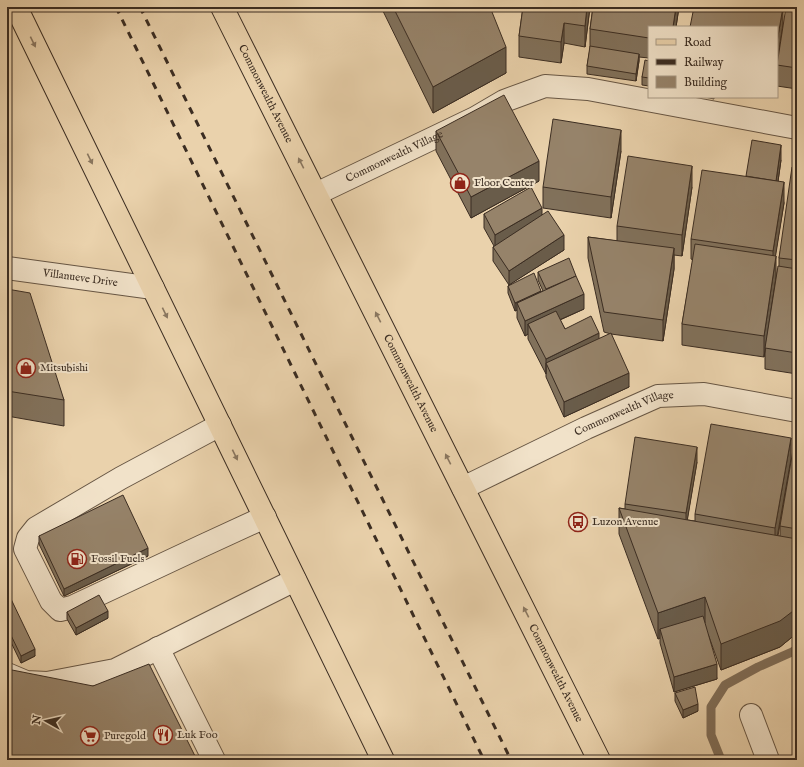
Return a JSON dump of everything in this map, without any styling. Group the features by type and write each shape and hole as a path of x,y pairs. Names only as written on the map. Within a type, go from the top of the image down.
{"main road":[{"path":"16,7 383,760"},
{"name":"Commonwealth Avenue","path":"222,7 599,760"}],"street":[{"name":"Commonwealth Village","path":"316,194 504,102 545,86 588,89 797,128"},
{"name":"Villanueve Drive","path":"7,268 153,288"},
{"name":"Commonwealth Village","path":"463,488 586,428 658,396 704,394 797,411"},
{"path":"220,425 121,478 36,528 28,538 25,549 50,601 60,610 72,607 265,517"},
{"path":"7,674 26,682 47,683 115,670 295,580"},
{"path":"158,648 214,760"},
{"path":"751,715 768,760"}],"building":[{"path":"393,7 490,7 506,47 433,87"},
{"path":"523,7 587,7 585,26 564,23 561,42 519,36"},
{"path":"593,7 676,7 673,26 648,26 648,38 590,29"},
{"path":"694,7 783,7 778,36 778,26 690,26"},
{"path":"786,7 797,7 797,68 778,65"},
{"path":"590,46 639,54 636,74 587,66"},
{"path":"645,60 648,61 648,78 642,77"},
{"path":"504,95 539,161 471,197 436,131"},
{"path":"553,119 621,130 611,197 543,187"},
{"path":"752,140 781,145 776,181 746,176"},
{"path":"628,156 692,166 682,235 617,226"},
{"path":"792,167 797,167 797,260 779,258"},
{"path":"702,170 784,182 773,251 691,239"},
{"path":"531,187 542,208 495,235 484,214"},
{"path":"548,211 564,235 509,271 493,247"},
{"path":"588,237 674,248 663,320 604,312"},
{"path":"695,244 776,256 764,336 682,324"},
{"path":"569,258 576,276 546,289 538,272"},
{"path":"778,266 797,269 797,353 765,348"},
{"path":"534,273 541,291 515,303 508,286"},
{"path":"576,276 584,294 525,321 517,303"},
{"name":"Mitsubishi","path":"7,289 30,293 64,400 7,391"},
{"path":"556,311 565,329 591,316 599,333 546,359 528,324"},
{"path":"611,333 629,373 564,402 546,363"},
{"path":"711,424 791,438 775,528 695,514"},
{"path":"635,437 697,447 686,513 625,504"},
{"path":"793,450 797,450 797,529 780,526"},
{"path":"123,495 148,548 64,589 39,536"},
{"path":"619,508 797,539 797,608 780,621 721,644 705,597 658,613"},
{"path":"99,595 108,611 76,628 67,612"},
{"path":"11,599 35,649 21,656 7,627 7,600"},
{"path":"703,616 717,664 674,677 660,629"},
{"name":"Puregold","path":"149,664 197,760 7,760 7,669 93,686"},
{"path":"695,687 698,704 683,710 675,693"}],"waterway":[{"path":"721,760 711,735 711,707 725,685 758,667 797,649"}],"railway":[{"path":"116,7 484,760"},
{"path":"140,7 511,760"}],"place":[{"name":"Floor Center","path":"460,183"},
{"name":"Mitsubishi","path":"26,368"},
{"name":"Luzon Avenue","path":"578,522"},
{"name":"Fossil Fuels","path":"77,559"},
{"name":"Luk Foo","path":"163,735"},
{"name":"Puregold","path":"90,736"}]}
